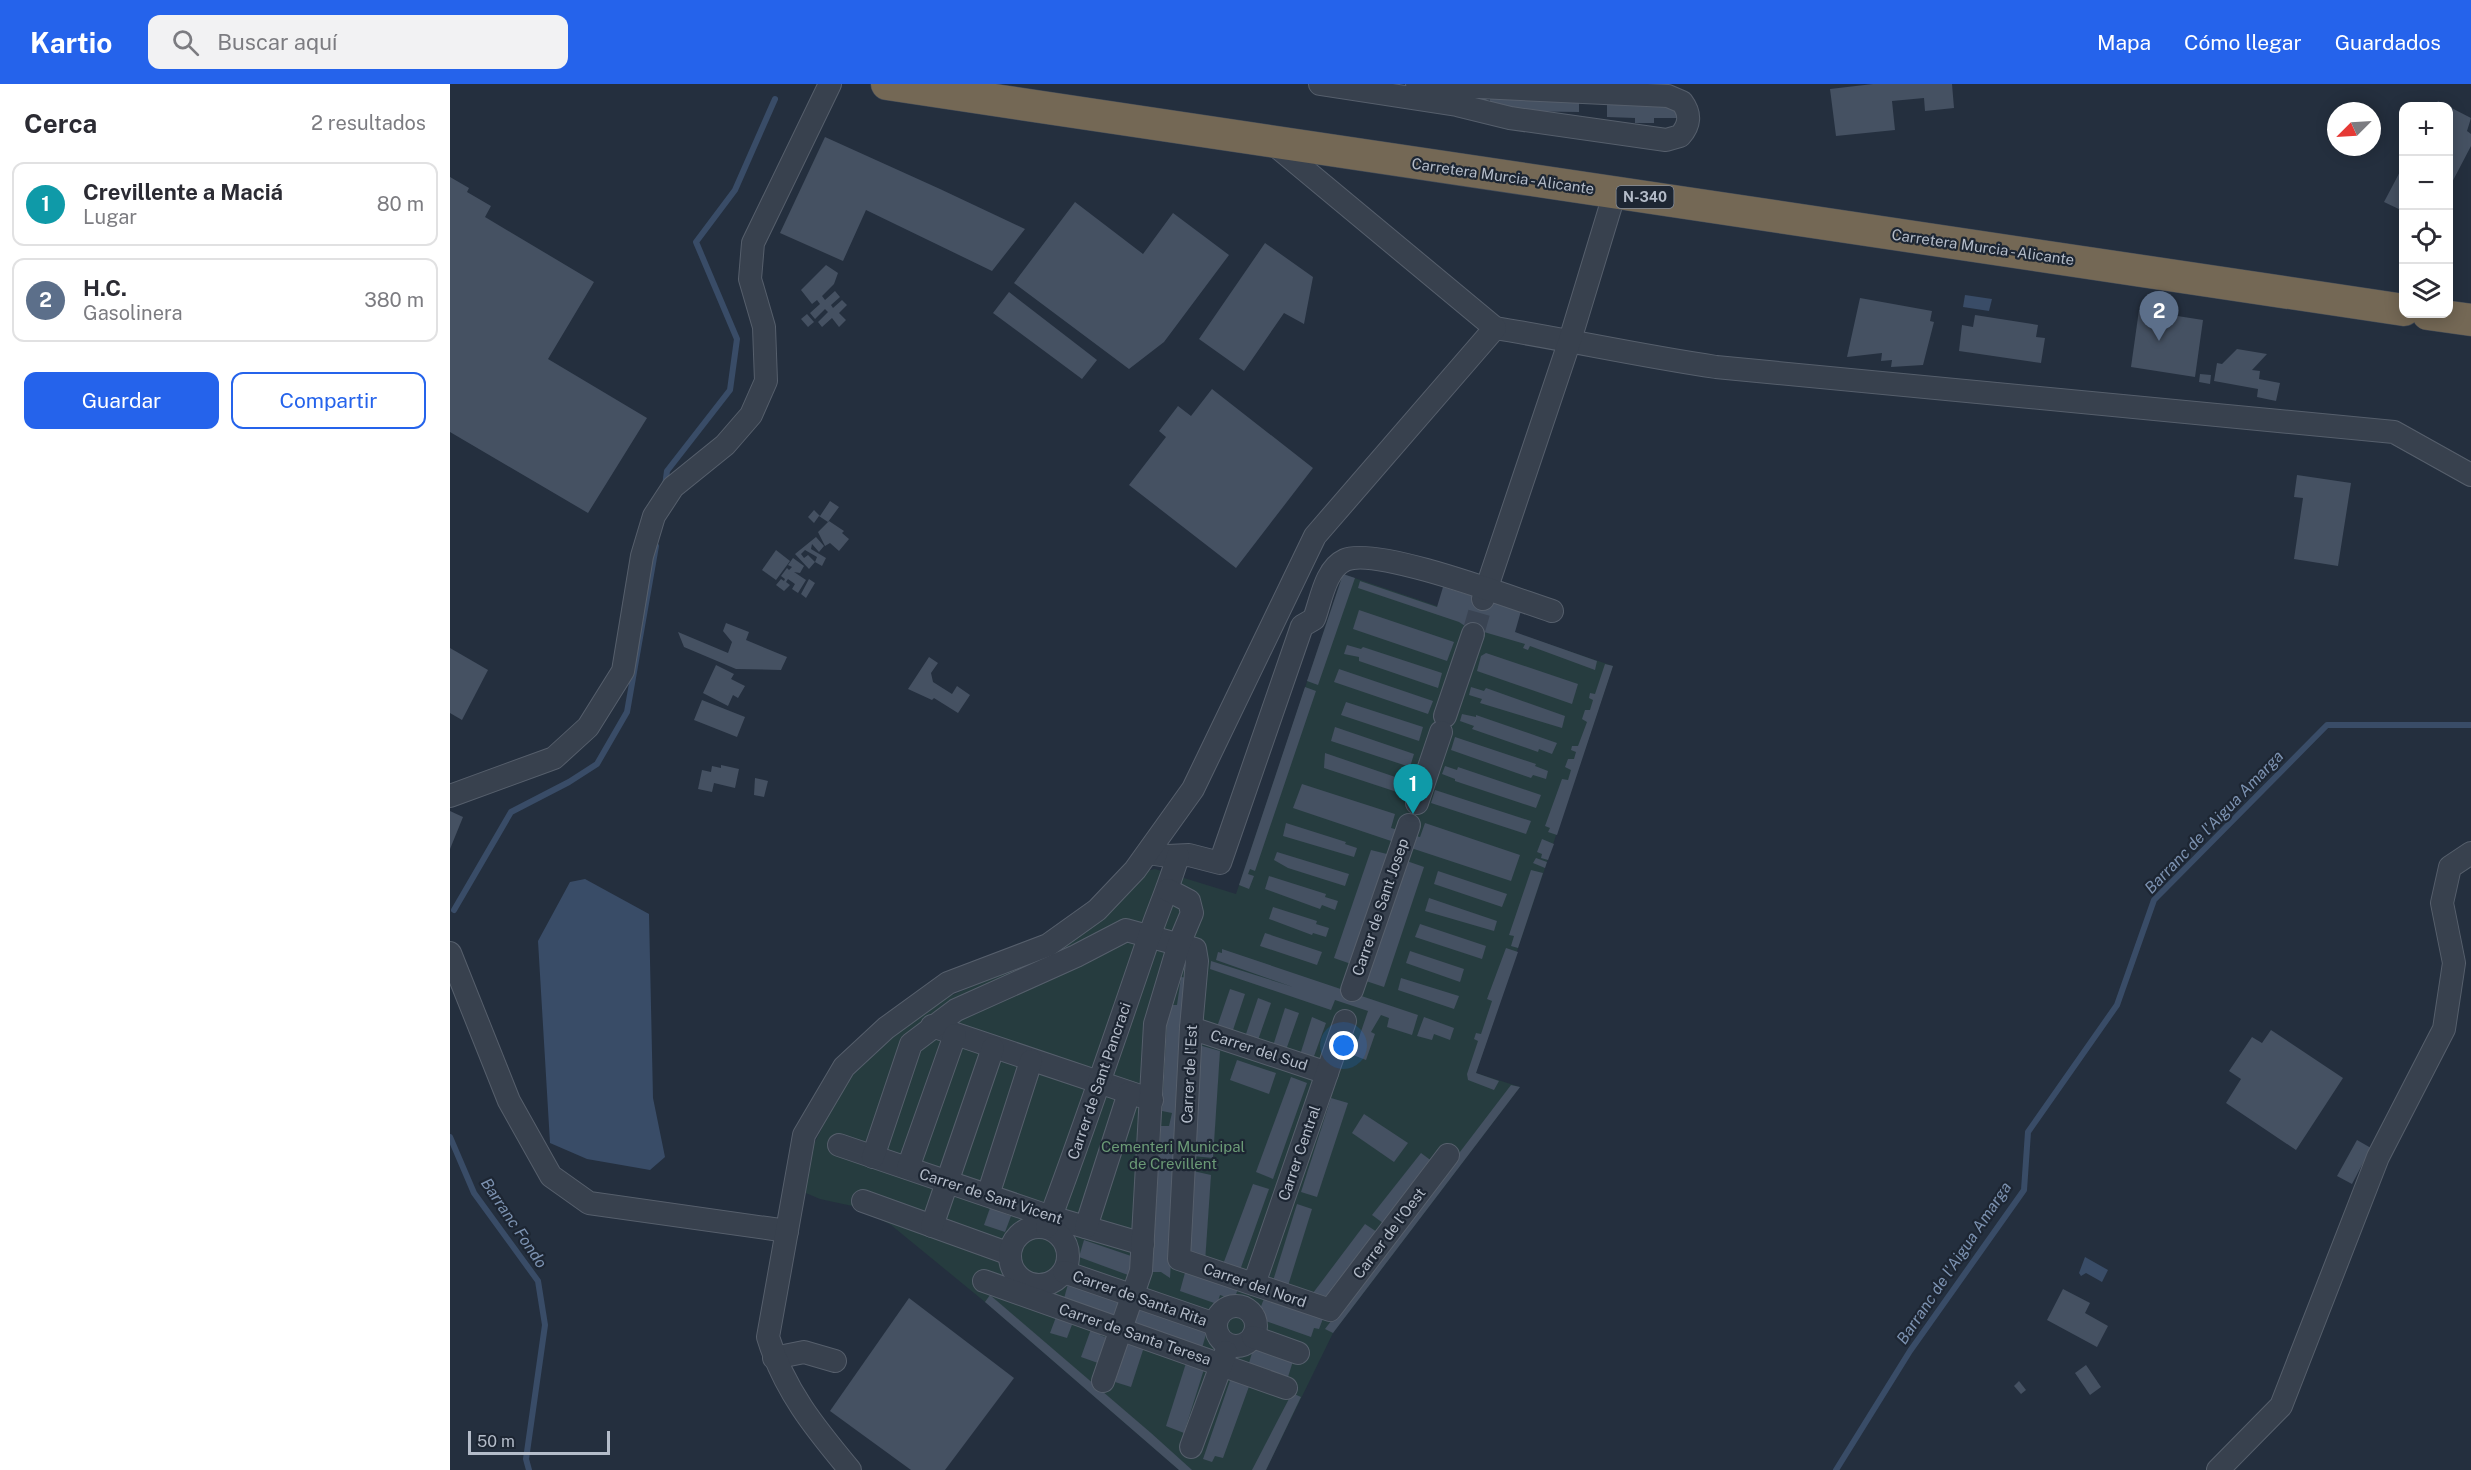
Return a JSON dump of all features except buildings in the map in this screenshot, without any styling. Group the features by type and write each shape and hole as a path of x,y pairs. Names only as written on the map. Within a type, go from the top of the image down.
{"highway":[{"name":"Carretera Murcia - Alicante","path":"887,84 978,90 1270,141 2399,309"},
{"path":"2453,317 2471,320"}],"street":[{"path":"450,796 554,758 588,727 623,671 642,556 654,516 673,487 725,445 751,415 766,381 764,327 750,279 753,243 830,84"},
{"path":"1320,84 1457,105 1510,118 1666,140 1680,136 1688,123 1689,116 1682,102 1668,96 1417,84"},
{"path":"1270,141 1495,328 1570,340 1630,354 1792,376 2394,432 2471,475"},
{"path":"1484,594 1570,340 1615,192"},
{"path":"850,1470 790,1390 774,1358 768,1337 804,1135 844,1067 886,1028 948,983 1048,945 1097,910 1135,870 1192,789 1315,536 1495,328"},
{"path":"1148,852 1189,855 1221,863 1302,626 1314,619 1331,572 1346,560 1369,559 1420,567 1484,594 1552,611"},
{"name":"Carrer de Sant Josep","path":"1352,990 1473,634"},
{"path":"2218,1470 2281,1406 2378,1157 2444,1029 2454,963 2442,903 2450,867 2471,853"},
{"name":"Carrer de Sant Pancraci","path":"1049,1222 1100,1084 1149,935 1168,890 1178,855"},
{"path":"1103,1381 1141,1271 1155,1024 1179,944 1192,913 1189,901 1168,890"},
{"path":"873,1156 911,1044 932,1026 956,1010 1077,956 1126,930 1179,944"},
{"name":"Carrer de l'Est","path":"1179,944 1195,949 1197,961 1191,1028 1179,1259"},
{"path":"450,953 509,1101 550,1176 589,1203 786,1231"},
{"name":"Carrer Central","path":"1254,1284 1345,1021"},
{"path":"932,1026 1152,1100"},
{"name":"Carrer del Sud","path":"1191,1028 1327,1072"},
{"path":"908,1168 955,1035"},
{"path":"932,1226 993,1048"},
{"path":"988,1195 1031,1061"},
{"path":"1086,1227 1129,1093"},
{"name":"Carrer de Sant Vicent","path":"839,1145 988,1195 1049,1222 1086,1227 1143,1244"},
{"name":"Carrer de l'Oest","path":"1330,1310 1448,1155"},
{"path":"863,1202 1010,1254"},
{"path":"1049,1222 1068,1248 1069,1258 1064,1272 1054,1281 1034,1291 1012,1268 1010,1254 1014,1240 1020,1233 1049,1222"},
{"name":"Carrer del Nord","path":"1179,1259 1330,1310"},
{"name":"Carrer de Santa Rita","path":"1064,1272 1215,1324"},
{"name":"Carrer de Santa Teresa","path":"984,1281 1034,1291 1121,1329 1225,1355 1286,1388"},
{"path":"1191,1447 1225,1355 1215,1324 1217,1317 1226,1308 1239,1305 1255,1317 1256,1331 1253,1337 1225,1355"},
{"path":"1253,1337 1298,1353"},
{"path":"774,1358 804,1352 835,1361"}],"green space":[{"name":"Cementeri Municipal de Crevillent","path":"1343,574 1613,666 1476,1073 1520,1087 1333,1333 1266,1470 1179,1470 985,1302 891,1225 857,1207 820,1199 801,1191 805,1162 846,1080 886,1038 941,1000 1070,943 1146,871 1155,869 1236,894"}],"water":[{"path":"1965,295 1992,299 1989,311 1963,307"},
{"path":"585,879 649,914 653,1098 665,1157 650,1170 587,1159 550,1143 538,941 570,882"},
{"path":"2085,1257 2108,1270 2102,1282 2086,1273 2081,1276 2079,1273"}],"waterway":[{"path":"665,486 667,471 730,390 737,339 696,242 735,190 775,99"},
{"path":"454,910 511,812 569,782 597,764 627,712 656,546"},
{"name":"Barranc de l'Aigua Amarga","path":"1836,1470 1910,1351 2024,1190 2028,1132 2117,1005 2154,900 2327,725 2471,725"},
{"name":"Barranc Fondo","path":"450,1137 474,1193 538,1281 545,1325 526,1459 529,1470"}],"tunnel":[{"path":"1473,634 1483,599"}],"place":[{"name":"H.C.","path":"2159,341"},
{"name":"Crevillente a Maciá","path":"1413,814"}]}
